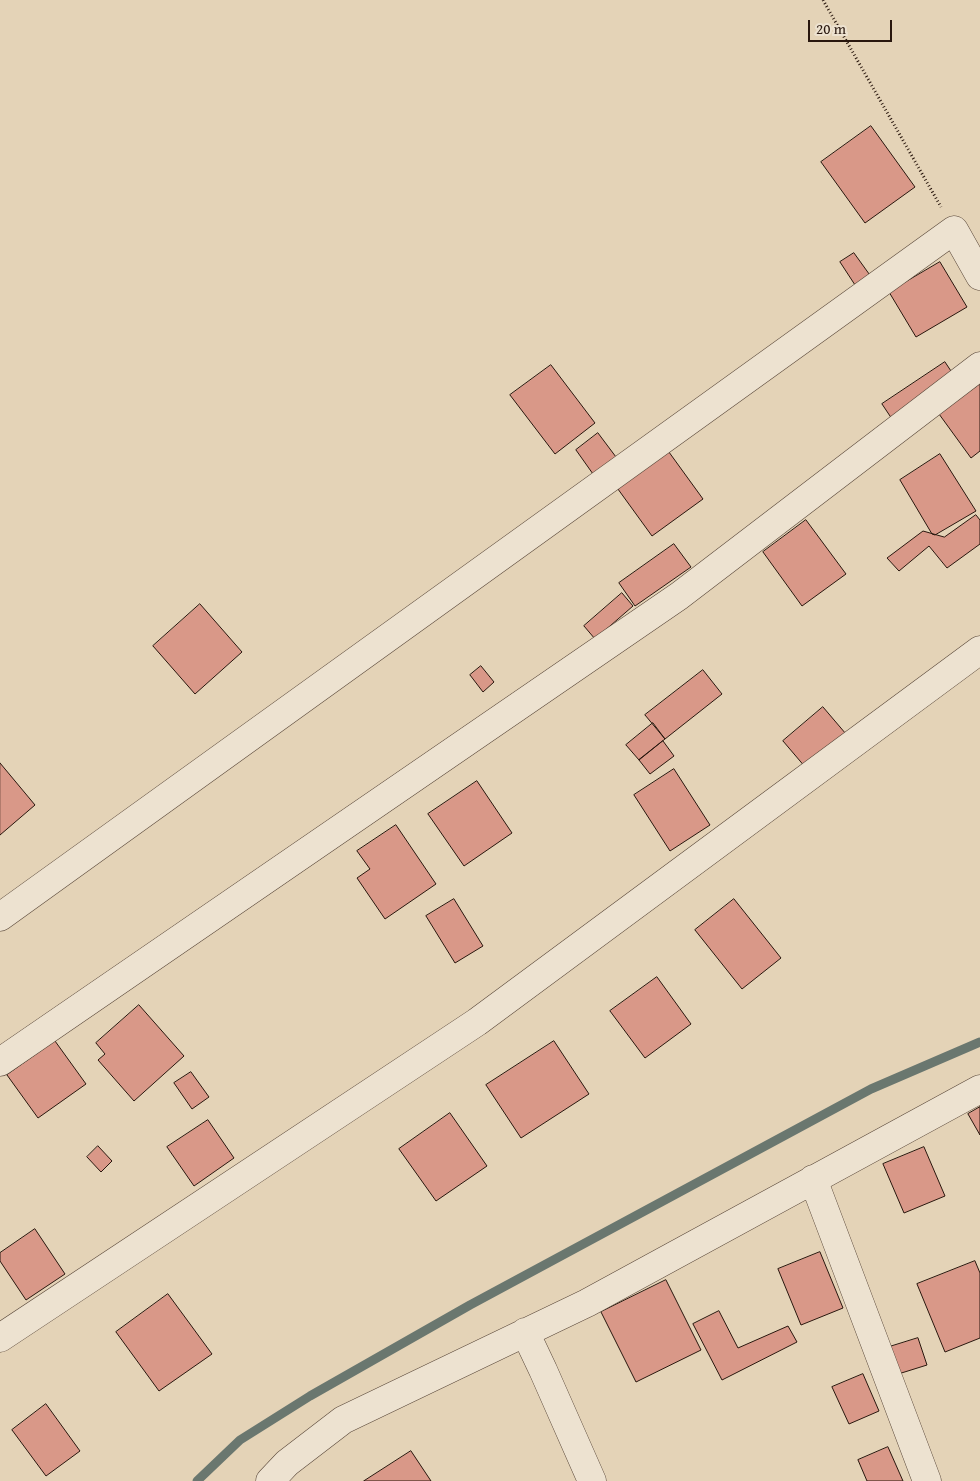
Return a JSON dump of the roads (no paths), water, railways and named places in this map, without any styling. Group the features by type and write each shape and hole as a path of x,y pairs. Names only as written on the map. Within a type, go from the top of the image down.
{"street":[{"path":"0,917 954,230 980,276"},
{"path":"0,1062 678,596 980,366"},
{"path":"0,1338 477,1022 980,650"},
{"path":"270,1481 287,1463 343,1420 587,1304 980,1088"},
{"path":"813,1179 927,1481"},
{"path":"525,1332 592,1481"}],"waterway":[{"path":"197,1481 240,1440 310,1396 470,1305 871,1089 980,1042"}]}
